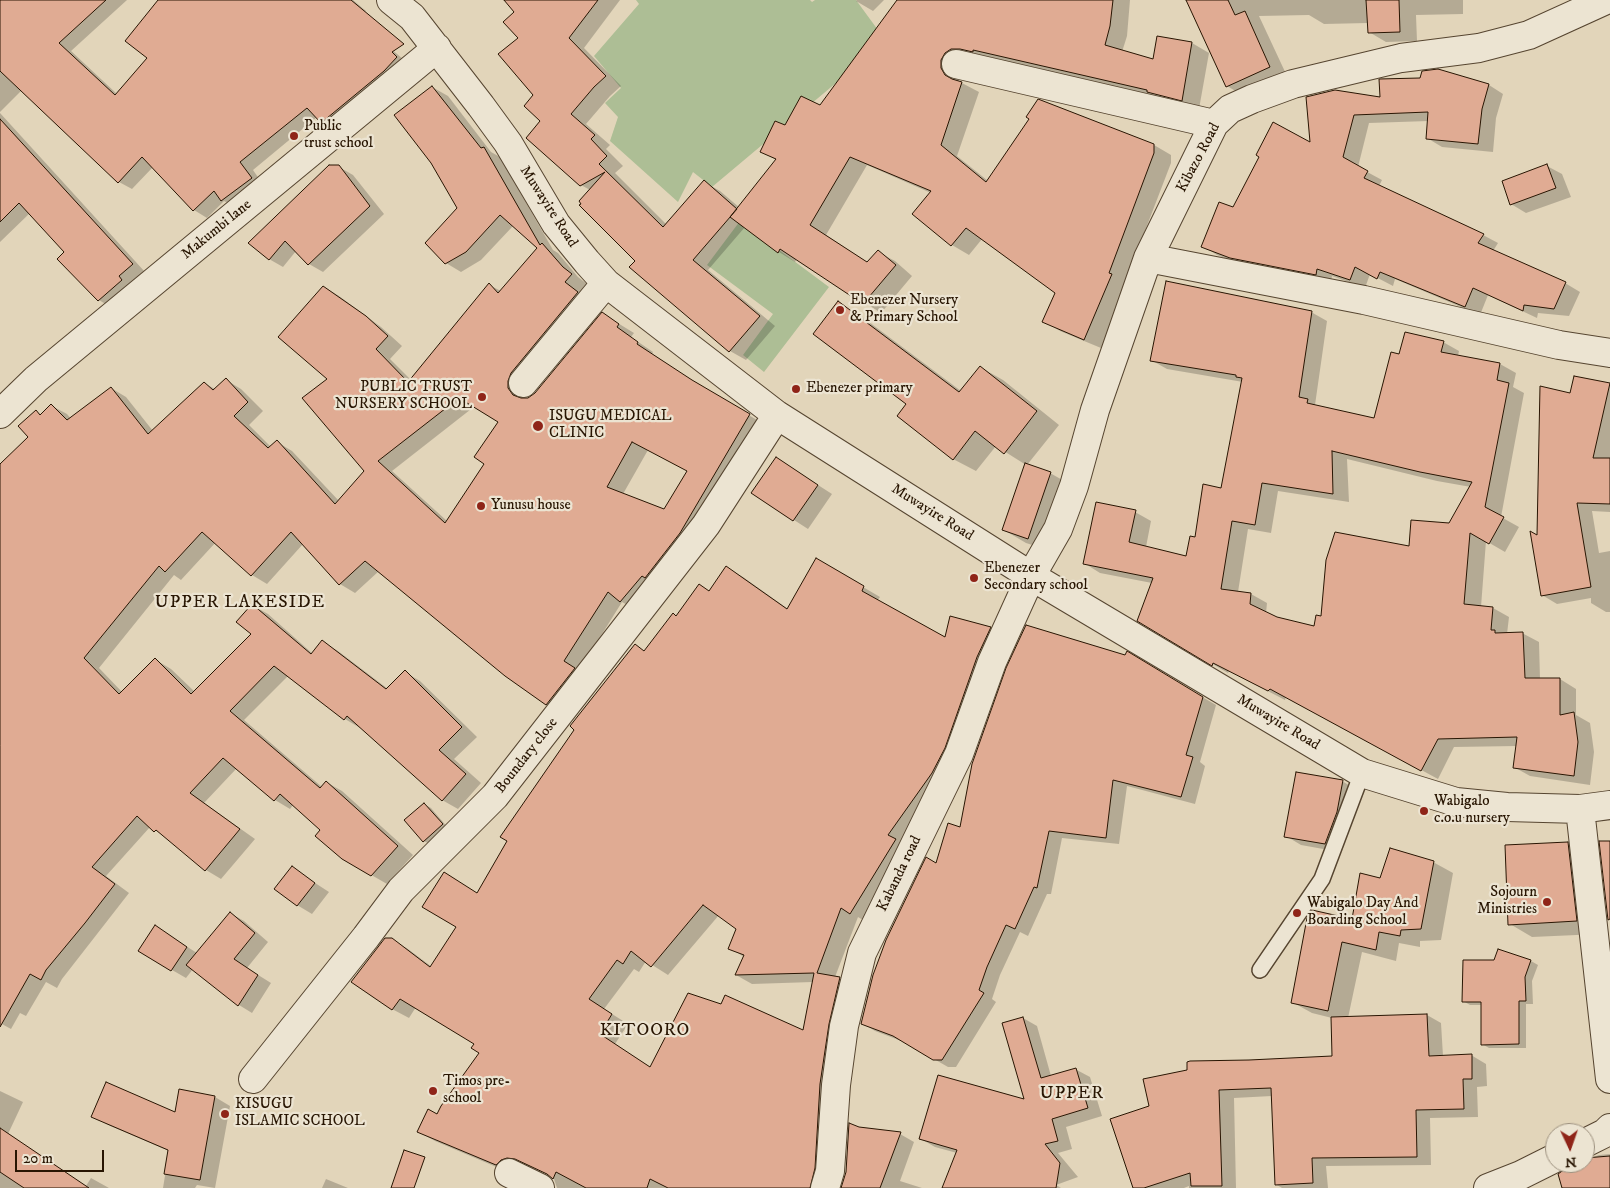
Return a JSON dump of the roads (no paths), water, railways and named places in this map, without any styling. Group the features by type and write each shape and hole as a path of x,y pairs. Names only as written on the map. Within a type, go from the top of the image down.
{"street":[{"name":"Muwayire Road","path":"392,0 412,17 437,48 508,144 556,224 606,283 777,415 1030,576 1362,773 1456,802 1507,807 1580,809 1610,805"},
{"path":"1606,0 1610,10"},
{"name":"Kibazo Road","path":"1030,576 1058,529 1074,486 1095,410 1148,258 1214,124 1230,109 1294,84 1401,58 1496,44 1529,35 1606,0"},
{"name":"Makumbi lane","path":"0,414 36,379 437,48"},
{"path":"956,64 1214,124"},
{"path":"1148,258 1364,300 1559,345 1610,353"},
{"path":"523,383 606,283"},
{"name":"Boundary close","path":"253,1079 401,890 495,796 507,781 706,525 777,415"},
{"name":"Kabanda road","path":"825,1188 830,1171 836,1086 844,1026 862,953 959,754 992,662 1030,576"},
{"path":"1580,809 1590,915 1610,1079"},
{"path":"1595,1138 1610,1128"},
{"path":"1488,1188 1545,1163"},
{"path":"509,1174 540,1188"}],"lane":[{"path":"1260,970 1322,878 1362,773"}],"place":[{"name":"Public trust school","path":"294,136"},
{"name":"Ebenezer Nursery & Primary School","path":"840,310"},
{"name":"Ebenezer primary","path":"796,389"},
{"name":"PUBLIC TRUST NURSERY SCHOOL","path":"482,397"},
{"name":"ISUGU MEDICAL CLINIC","path":"538,426"},
{"name":"Yunusu house","path":"481,506"},
{"name":"Ebenezer Secondary school","path":"974,578"},
{"name":"Wabigalo c.o.u nursery","path":"1424,811"},
{"name":"Sojourn Ministries","path":"1547,902"},
{"name":"Wabigalo Day And Boarding School","path":"1297,913"},
{"name":"Timos pre- school","path":"433,1091"},
{"name":"KISUGU ISLAMIC SCHOOL","path":"225,1114"}],"district":[{"name":"UPPER LAKESIDE","path":"240,603"},
{"name":"KITOORO","path":"645,1031"},
{"name":"UPPER","path":"1072,1094"}]}
